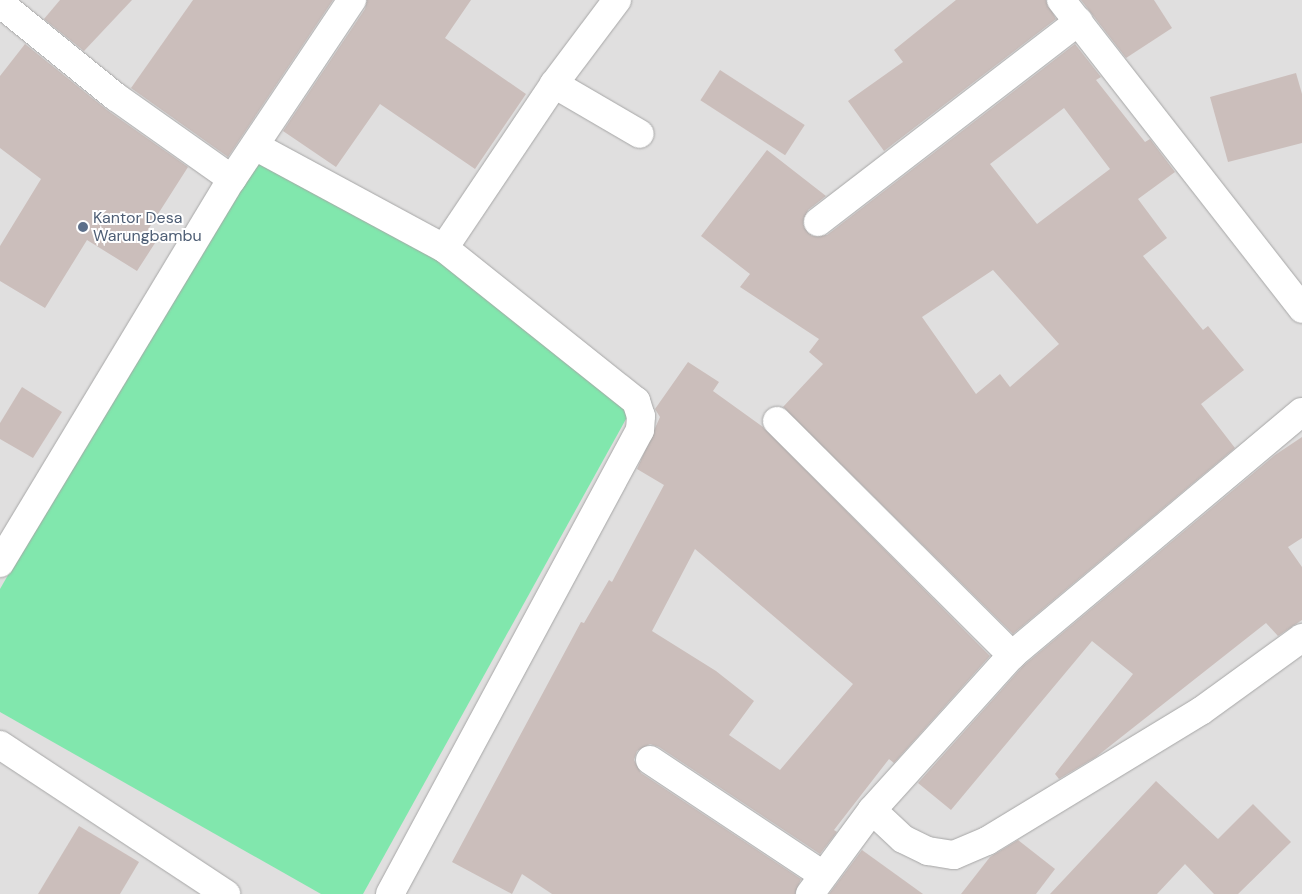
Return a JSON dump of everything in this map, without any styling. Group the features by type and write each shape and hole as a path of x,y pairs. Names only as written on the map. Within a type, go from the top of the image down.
{"street":[{"path":"0,562 232,179 352,0"},
{"path":"444,248 554,84 617,0"},
{"path":"1061,0 1302,309"},
{"path":"2,3 116,96 232,179"},
{"path":"818,222 1079,21"},
{"path":"554,84 640,134"},
{"path":"255,146 444,248 636,401 641,416 640,430 390,894"},
{"path":"650,760 817,884 872,810 1012,655 1302,412"},
{"path":"777,421 1012,655"},
{"path":"872,810 903,839 928,851 954,855 987,841 1201,711 1302,638"},
{"path":"0,745 226,894"}],"shaded area":[{"path":"0,0 1302,0 1302,894 0,894"}],"green space":[{"path":"255,146 444,248 636,401 363,894 321,894 0,712 0,589"}],"building":[{"path":"60,0 132,0 84,51 44,19"},
{"path":"193,0 333,0 228,157 131,88"},
{"path":"367,0 471,0 445,38 526,94 475,169 380,104 336,167 283,131 365,9"},
{"path":"956,0 1046,0 1056,19 884,151 848,101 903,62 894,50"},
{"path":"1081,0 1154,0 1172,28 1126,58"},
{"path":"25,44 107,110 188,167 144,236 155,243 137,271 87,240 45,308 0,281 0,246 41,179 0,148 0,76"},
{"path":"1075,44 1101,77 1096,80 1145,142 1150,139 1175,172 1138,199 1167,238 1143,256 1203,330 1208,326 1244,370 1201,404 1235,448 1013,634 783,407 823,364 809,352 819,339 740,287 750,274 701,236 767,150 826,196 808,210 803,224 812,236 827,235","holes":["1064,108 1110,169 1037,224 990,164","993,270 1059,344 1010,387 1000,374 976,394 922,317"]},
{"path":"720,70 805,125 785,155 700,100"},
{"path":"1296,73 1302,94 1302,143 1228,162 1210,97"},
{"path":"688,362 719,382 713,391 763,427 990,656 894,763 889,759 834,830 837,832 820,854 659,747 650,744 637,751 634,760 641,773 801,879 795,894 552,894 522,874 512,894 452,862 581,622 584,623 609,580 612,582 664,485 637,469 660,417 655,409","holes":["695,549 853,684 780,770 729,735 754,701 716,671 652,631"]},
{"path":"22,387 62,412 33,458 0,439 0,423"},
{"path":"1302,437 1302,538 1288,547 1302,567 1302,620 1278,636 1266,623 1096,757 1059,779 1055,774 1133,674 1092,641 951,810 918,783 1023,666 1275,455"},
{"path":"1156,781 1218,839 1253,804 1291,842 1238,894 1214,894 1185,864 1157,894 1050,894"},
{"path":"79,826 139,862 120,894 38,894"},
{"path":"1018,840 1055,869 1036,894 961,894 990,857"},
{"path":"862,850 923,894 829,894"}],"place":[{"name":"Kantor Desa Warungbambu","path":"83,227"}]}
